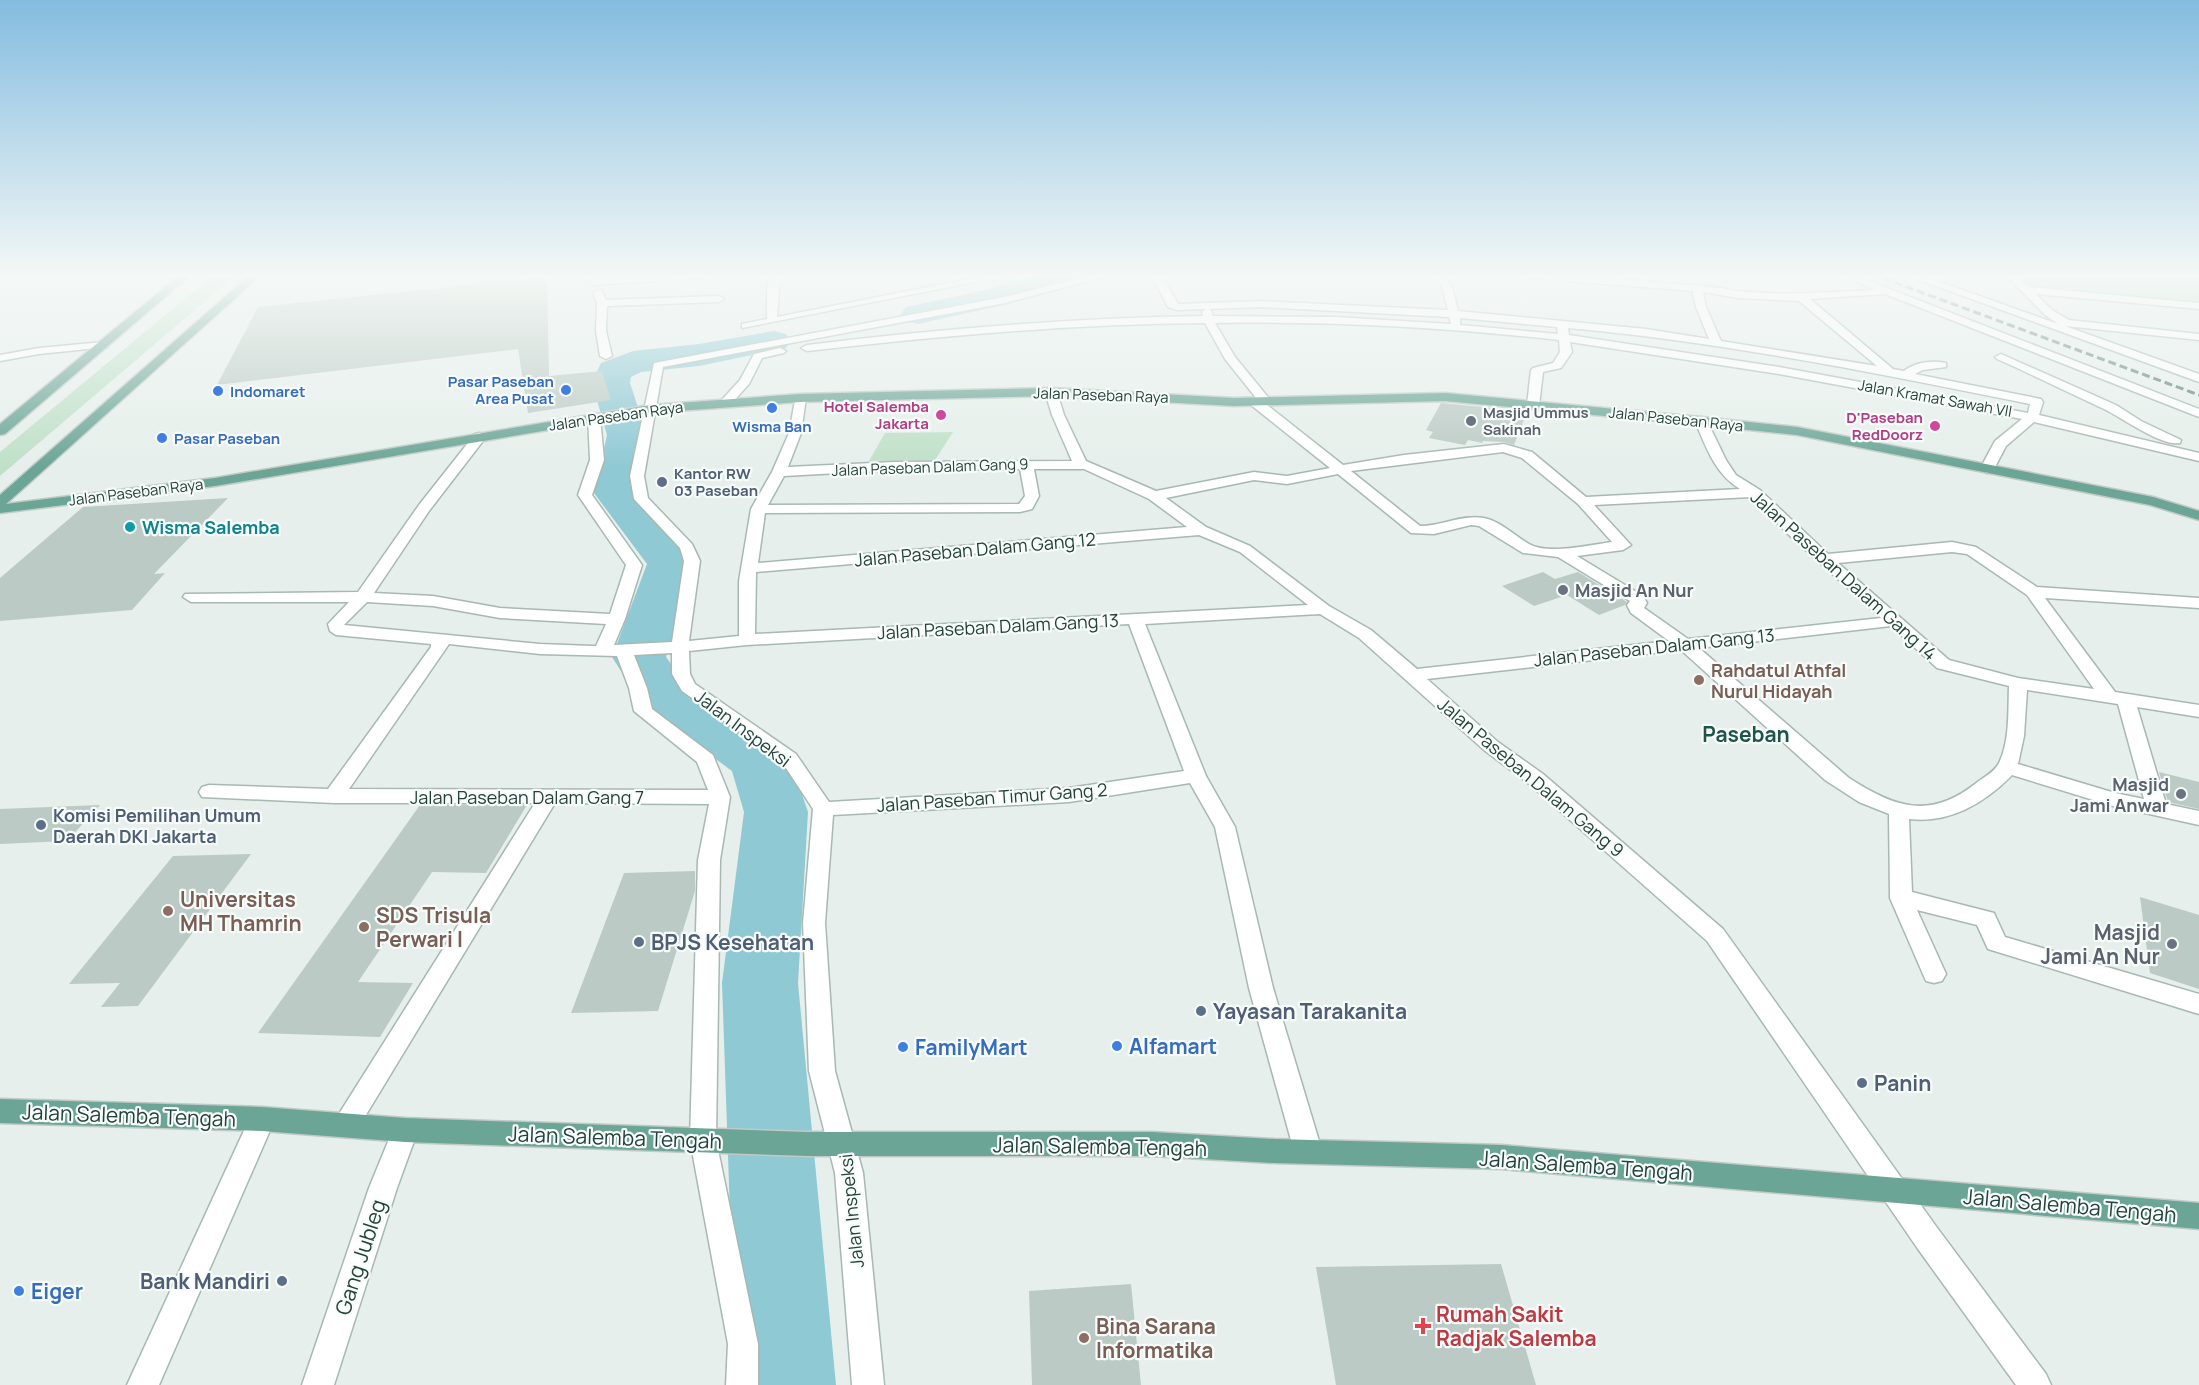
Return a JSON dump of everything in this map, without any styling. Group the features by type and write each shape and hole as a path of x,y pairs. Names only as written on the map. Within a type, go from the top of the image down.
{"main road":[{"path":"0,431 111,339"},
{"path":"0,502 184,339"},
{"name":"Jalan Paseban Raya","path":"0,509 215,482 646,410 800,398 1051,392 1261,402 1437,396 1797,431 2153,501 2199,516"},
{"name":"Jalan Salemba Tengah","path":"0,1111 262,1119 405,1130 808,1144 1152,1144 1274,1151 1501,1157 2199,1215"}],"street":[{"path":"603,339 606,356"},
{"name":"Jalan Inspeksi","path":"793,339 659,363 646,410 637,476 641,499 687,547 692,561 677,648 681,674 688,687 789,758 823,809 814,923 822,1071 849,1173 868,1385"},
{"name":"Jalan Kramat Sawah VII","path":"725,403 745,381 758,356 897,339"},
{"path":"1154,496 1254,476 1287,480 1307,478 1339,470 1404,459 1509,449 1527,455 1582,501 1622,543 1621,546 1562,553 1528,550 1488,524 1479,521 1434,530 1416,530 1339,470 1261,402 1219,339"},
{"path":"1533,405 1536,370 1557,366 1566,352 1564,339"},
{"name":"Jalan Kramat Sawah VII","path":"1569,339 1712,358 2033,416 2199,457"},
{"path":"1690,339 1907,375 2037,402 2033,416 2000,444 1987,470"},
{"path":"1850,339 1900,379 1900,392"},
{"path":"2008,339 2199,413"},
{"path":"2086,339 2199,378"},
{"path":"0,358 39,351 104,345"},
{"path":"2001,357 2112,408 2137,424 2199,452"},
{"path":"1907,375 1918,367 1942,365"},
{"path":"1051,392 1058,415 1080,463"},
{"path":"747,640 749,568 758,509 779,472 795,433 800,398"},
{"path":"601,416 597,460 585,495 634,565 617,619 618,650 638,688 643,711 706,759 720,797 709,860 711,1141 743,1344 742,1385"},
{"name":"Jalan Paseban Dalam Gang 14","path":"1701,421 1719,460 1731,478 1755,493 1795,533 1943,664 2018,683 2199,711"},
{"path":"363,597 424,507 480,437"},
{"path":"2155,445 2175,440"},
{"name":"Jalan Paseban Dalam Gang 9","path":"779,472 894,466 1080,463 1154,496 1201,530 1245,549 1323,609 1365,634 1491,746 1536,779 1715,935 1894,1190 2035,1385"},
{"path":"758,509 1020,508 1027,506 1032,496 1026,464"},
{"path":"1582,501 1755,493"},
{"name":"Jalan Paseban Dalam Gang 12","path":"749,568 1201,530"},
{"path":"1827,559 1962,547 1971,550 2032,592 2117,697 2157,808"},
{"path":"1562,553 1639,600 1639,603 1635,605 1636,610 1684,644 1851,790 1871,800 1899,808 1932,814 1956,807 2008,767 2016,719 2018,683"},
{"path":"2032,592 2199,603"},
{"path":"191,597 363,597 433,601 500,614 594,620 617,619"},
{"name":"Jalan Paseban Dalam Gang 13","path":"363,597 340,618 336,627 342,631 542,649 618,650 677,648 747,640 1323,609"},
{"path":"1135,618 1197,776 1225,827 1261,988 1308,1151"},
{"name":"Jalan Paseban Dalam Gang 13","path":"1413,675 1894,621"},
{"path":"334,796 440,647 440,642 435,638"},
{"path":"2008,767 2113,799 2199,818"},
{"name":"Jalan Paseban Timur Gang 2","path":"823,809 1069,795 1197,776"},
{"name":"Jalan Paseban Dalam Gang 7","path":"209,792 334,796 720,797"},
{"path":"346,1125 548,798"},
{"path":"1899,808 1900,898 1934,974"},
{"path":"1900,898 1986,919 1996,943 2199,1004"},
{"path":"144,1385 262,1119"},
{"name":"Gang Jubleg","path":"318,1385 382,1188 405,1130"}],"green space":[{"path":"137,339 161,339 0,476 0,452"},
{"path":"953,432 935,460 869,461 885,433"}],"building":[{"path":"241,339 548,339 549,376 602,371 611,400 528,413 518,349 217,385"},
{"name":"Masjid Ummus Sakinah","path":"1441,403 1504,409 1500,416 1524,420 1514,445 1505,442 1483,441 1482,443 1468,440 1465,445 1429,438 1433,432 1426,430"},
{"path":"228,498 154,574 165,573 132,610 0,621 0,578 83,507"},
{"name":"Masjid An Nur","path":"1543,572 1555,579 1578,572 1627,602 1625,605 1599,615 1567,595 1534,606 1502,586"},
{"name":"Masjid Jami Anwar","path":"2159,772 2199,782 2199,809 2168,802"},
{"name":"Komisi Pemilihan Umum Daerah DKI Jakarta","path":"100,805 67,841 0,844 0,809"},
{"name":"SDS Trisula Perwari I","path":"420,805 527,805 486,873 432,872 358,982 413,983 380,1037 258,1033"},
{"name":"Universitas MH Thamrin","path":"251,854 138,1006 101,1007 120,983 69,984 173,856"},
{"name":"BPJS Kesehatan","path":"695,871 695,891 658,1011 571,1013 624,873"},
{"name":"Masjid Jami An Nur","path":"2140,897 2199,915 2199,989 2150,973"},
{"name":"Rumah Sakit Radjak Salemba","path":"1501,1264 1536,1385 1336,1385 1316,1267"},
{"name":"Bina Sarana Informatika","path":"1131,1284 1141,1385 1032,1385 1029,1291"}],"waterway":[{"path":"774,341 699,355 633,362 614,371 611,383 627,435 616,493 672,563 639,657 663,693 760,762 776,812 760,983 786,1385"}],"railway":[{"path":"2047,339 2199,395"}],"place":[{"name":"Pasar Paseban Area Pusat","path":"566,390"},
{"name":"Indomaret","path":"218,391"},
{"name":"Wisma Ban","path":"772,408"},
{"name":"Hotel Salemba Jakarta","path":"941,415"},
{"name":"Masjid Ummus Sakinah","path":"1471,421"},
{"name":"D'Paseban RedDoorz","path":"1935,426"},
{"name":"Pasar Paseban","path":"162,438"},
{"name":"Kantor RW 03 Paseban","path":"662,482"},
{"name":"Wisma Salemba","path":"130,527"},
{"name":"Masjid An Nur","path":"1563,590"},
{"name":"Rahdatul Athfal Nurul Hidayah","path":"1699,680"},
{"name":"Masjid Jami Anwar","path":"2181,794"},
{"name":"Komisi Pemilihan Umum Daerah DKI Jakarta","path":"41,825"},
{"name":"Universitas MH Thamrin","path":"168,911"},
{"name":"SDS Trisula Perwari I","path":"364,927"},
{"name":"BPJS Kesehatan","path":"639,942"},
{"name":"Masjid Jami An Nur","path":"2172,944"},
{"name":"Yayasan Tarakanita","path":"1201,1011"},
{"name":"Alfamart","path":"1117,1046"},
{"name":"FamilyMart","path":"903,1047"},
{"name":"Panin","path":"1862,1083"},
{"name":"Bank Mandiri","path":"282,1281"},
{"name":"Eiger","path":"19,1291"},
{"name":"Rumah Sakit Radjak Salemba","path":"1423,1326"},
{"name":"Bina Sarana Informatika","path":"1084,1338"}],"district":[{"name":"Paseban","path":"1746,734"}]}
